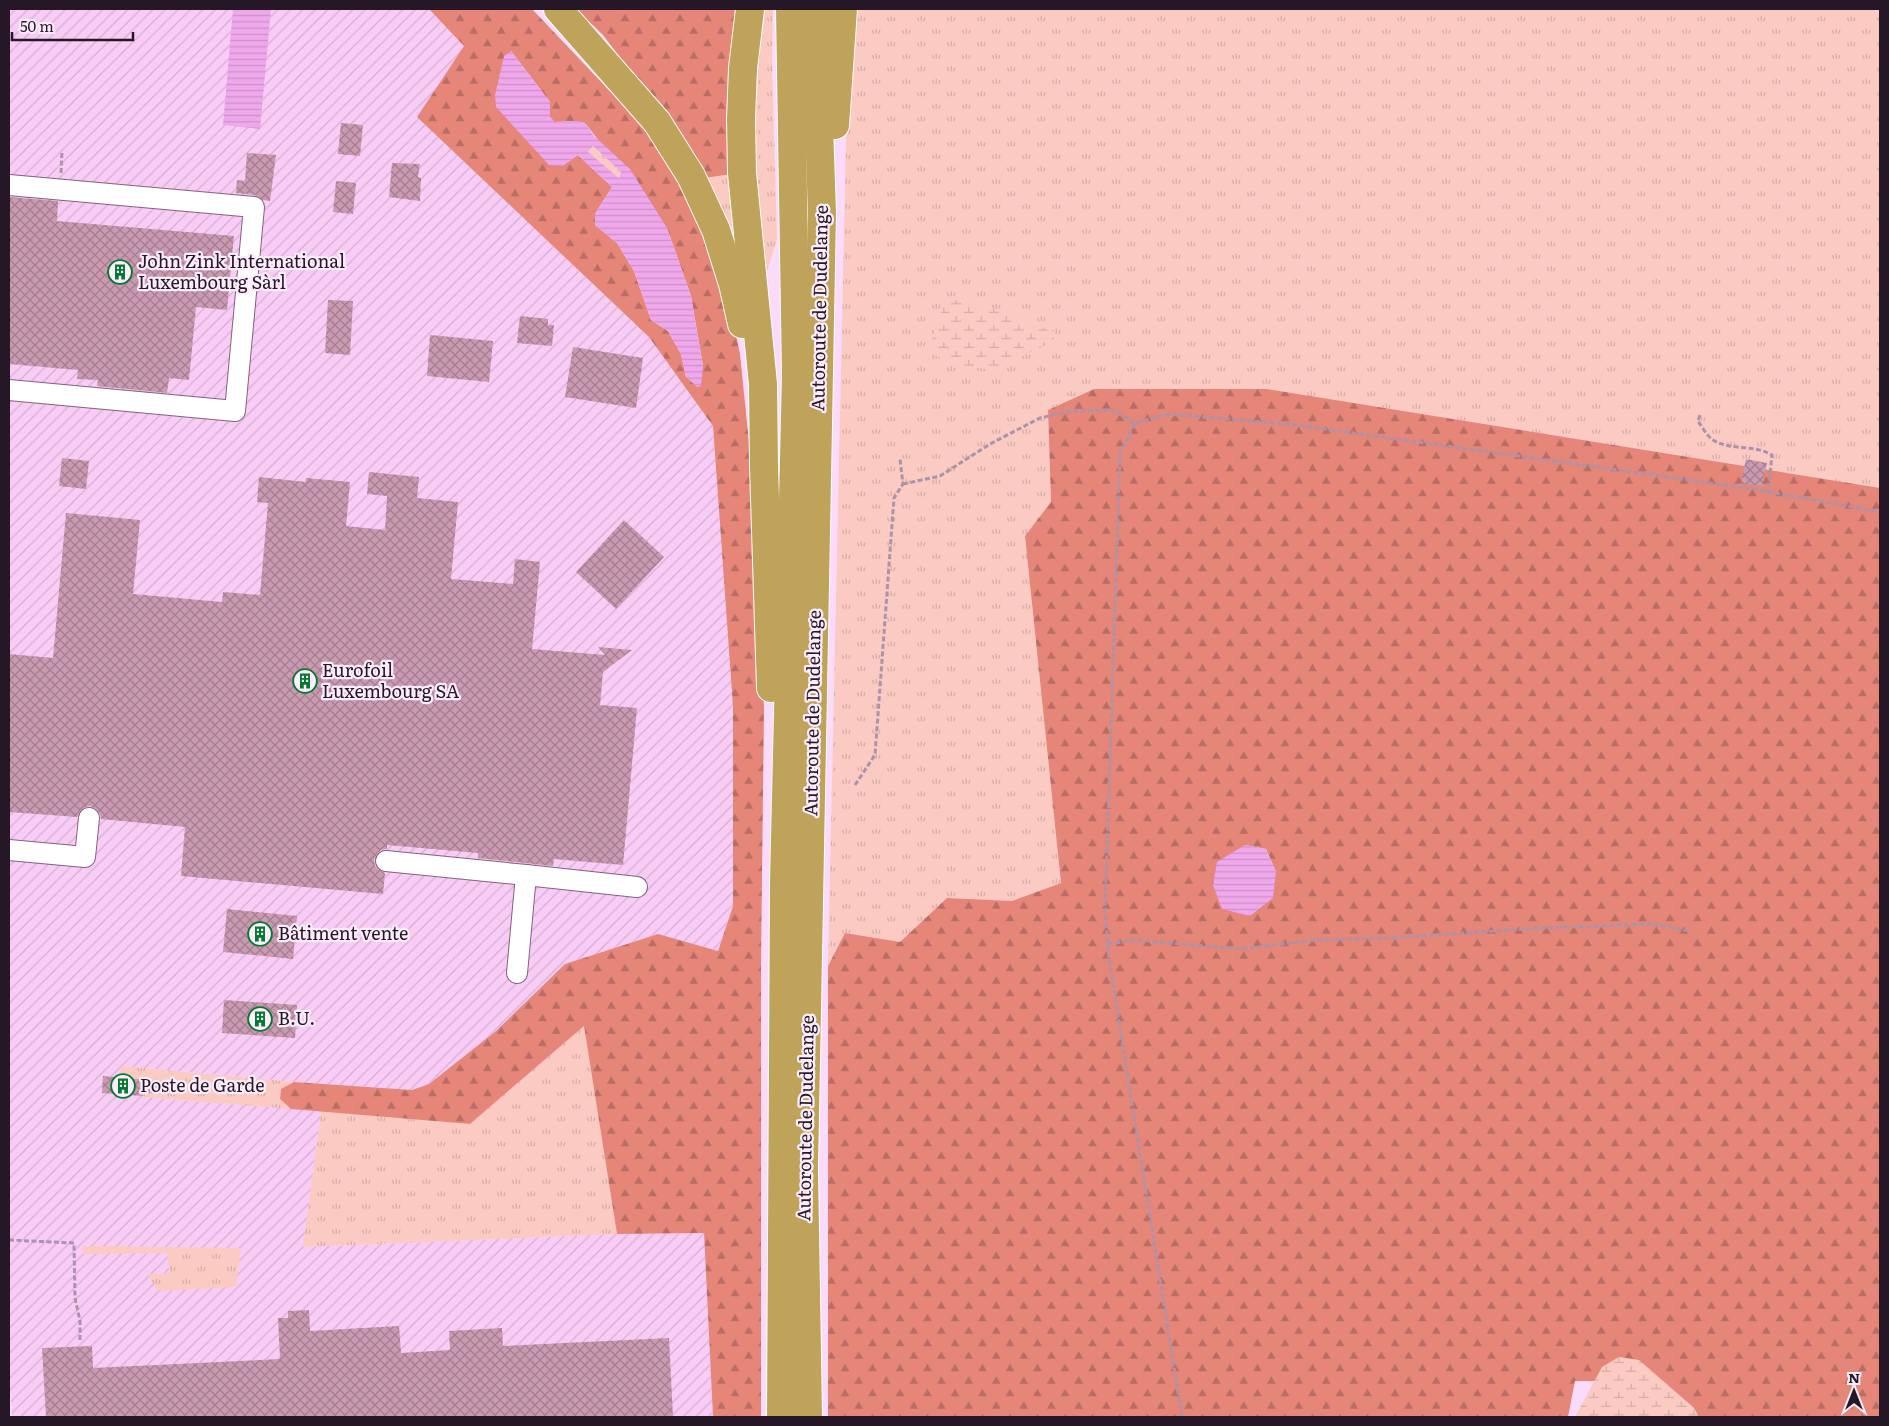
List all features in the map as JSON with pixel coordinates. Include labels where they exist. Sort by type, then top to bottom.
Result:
[{"type":"highway","points":[[558,9],[657,122],[690,176],[716,230],[733,284],[749,354],[764,466]]},
{"type":"highway","points":[[750,9],[743,68],[741,118],[742,173],[763,384],[772,708],[784,882]]},
{"type":"highway","name":"Autoroute de Dudelange","points":[[781,1417],[784,882],[796,374],[790,9]]},
{"type":"highway","name":"Autoroute de Dudelange","points":[[808,1417],[804,1168],[822,213],[815,9]]},
{"type":"highway","points":[[822,213],[834,141],[843,9]]},
{"type":"lane","points":[[9,185],[254,207],[235,411],[9,390]]},
{"type":"lane","points":[[9,850],[85,857],[89,818]]},
{"type":"lane","points":[[386,861],[637,887]]},
{"type":"lane","points":[[517,973],[526,875]]},
{"type":"path","points":[[903,484],[940,476],[990,444],[1040,418],[1070,411],[1112,410],[1135,423],[1168,414],[1297,425],[1768,492],[1880,512]]},
{"type":"path","points":[[1700,415],[1698,420],[1712,440],[1765,451],[1772,455],[1768,492]]},
{"type":"path","points":[[1135,423],[1120,453],[1105,910],[1109,959],[1182,1417]]},
{"type":"path","points":[[855,784],[875,755],[894,498],[903,484],[900,459]]},
{"type":"path","points":[[1108,944],[1135,940],[1240,949],[1315,940],[1389,938],[1550,928],[1654,924],[1689,931]]},
{"type":"path","points":[[9,1240],[74,1244],[75,1298],[80,1321],[80,1340]]},
{"type":"shaded area","points":[[9,9],[429,9],[464,46],[417,117],[649,337],[713,426],[733,707],[733,906],[718,951],[658,934],[565,964],[496,1031],[429,1084],[412,1090],[294,1082],[122,1066],[121,1078],[144,1080],[143,1097],[321,1111],[304,1247],[617,1234],[704,1233],[713,1417],[12,1417],[9,1372]]},
{"type":"shaded area","points":[[233,9],[271,9],[260,129],[223,125]]},
{"type":"shaded area","points":[[511,51],[550,102],[550,117],[555,122],[577,121],[585,123],[594,136],[630,169],[667,228],[691,296],[703,366],[701,386],[697,387],[686,377],[681,354],[668,331],[651,320],[634,271],[617,243],[595,225],[595,214],[612,187],[578,155],[562,166],[549,165],[496,107],[495,95],[504,56]],"holes":[[[593,146],[621,172],[619,178],[588,152]]]},
{"type":"shaded area","points":[[1245,845],[1266,849],[1276,872],[1273,898],[1250,916],[1222,909],[1213,885],[1217,862]]},
{"type":"green space","points":[[429,9],[532,9],[642,125],[700,217],[726,286],[740,354],[752,472],[764,708],[761,960],[761,1417],[713,1417],[704,1233],[617,1234],[584,1026],[470,1124],[291,1109],[280,1099],[281,1089],[294,1082],[412,1090],[429,1084],[496,1031],[565,964],[658,934],[718,951],[733,906],[733,707],[713,426],[649,337],[417,117],[464,46]],"holes":[[[511,51],[550,102],[550,117],[554,122],[577,121],[585,123],[667,228],[691,296],[703,366],[686,377],[681,354],[668,331],[651,320],[634,271],[617,243],[595,225],[595,214],[612,187],[578,155],[562,166]]]},
{"type":"green space","points":[[576,9],[742,9],[732,174],[704,178],[697,160],[603,35]]},
{"type":"green space","points":[[761,9],[773,9],[772,64],[777,239],[764,281],[753,173],[753,79]]},
{"type":"green space","points":[[853,9],[1880,9],[1880,488],[1267,389],[1094,389],[1048,410],[1051,502],[1025,536],[1061,883],[1012,901],[947,898],[900,942],[845,933],[828,966],[846,143]]},
{"type":"green space","points":[[593,146],[621,172],[619,178],[588,152]]},
{"type":"green space","points":[[732,174],[740,252],[734,255],[704,178]]},
{"type":"green space","points":[[953,300],[990,307],[1054,332],[1054,341],[994,370],[959,366],[936,356],[930,346],[943,306]]},
{"type":"green space","points":[[1094,389],[1267,389],[1880,488],[1880,1417],[1699,1417],[1693,1407],[1595,1381],[1575,1381],[1568,1417],[828,1417],[828,966],[845,933],[900,942],[947,898],[1012,901],[1061,883],[1025,536],[1051,502],[1048,410]],"holes":[[[1245,845],[1266,849],[1276,872]]]},
{"type":"green space","points":[[584,1026],[617,1234],[303,1247],[321,1111],[470,1124]]},
{"type":"green space","points":[[121,1066],[294,1082],[281,1089],[280,1099],[291,1109],[143,1097],[144,1080],[120,1078]]},
{"type":"green space","points":[[83,1246],[241,1248],[236,1287],[157,1291],[148,1274],[170,1273],[167,1253],[83,1254]]},
{"type":"green space","points":[[1619,1357],[1639,1360],[1693,1407],[1699,1417],[1575,1417],[1602,1367]]},
{"type":"building","points":[[341,123],[363,125],[360,156],[338,154]]},
{"type":"building","points":[[247,153],[276,155],[270,201],[263,200],[255,195],[236,193],[237,180],[245,181]]},
{"type":"building","points":[[392,163],[420,164],[418,177],[421,178],[420,201],[389,197]]},
{"type":"building","points":[[336,181],[356,183],[353,214],[333,212]]},
{"type":"building","name":"John Zink International Luxembourg Sàrl","points":[[9,197],[58,201],[57,221],[234,236],[227,310],[196,307],[189,380],[169,378],[167,393],[97,386],[98,380],[77,379],[78,370],[9,364]]},
{"type":"building","points":[[328,300],[353,301],[350,355],[325,353]]},
{"type":"building","points":[[520,316],[548,319],[548,325],[554,325],[552,346],[517,343]]},
{"type":"building","points":[[430,335],[493,341],[489,382],[427,376]]},
{"type":"building","points":[[573,347],[643,358],[636,408],[565,397]]},
{"type":"building","points":[[62,458],[89,461],[86,489],[59,486]]},
{"type":"building","points":[[1746,459],[1767,463],[1762,486],[1741,483]]},
{"type":"building","name":"Eurofoil Luxembourg SA","points":[[369,472],[419,477],[417,498],[458,502],[451,579],[513,584],[515,559],[540,562],[532,649],[605,655],[598,647],[632,650],[603,672],[600,705],[637,708],[623,865],[554,859],[553,866],[478,858],[478,853],[387,845],[387,849],[381,850],[374,860],[375,866],[385,873],[383,894],[181,876],[185,827],[101,819],[96,809],[90,806],[80,811],[77,817],[9,812],[9,654],[53,658],[66,513],[140,520],[133,594],[222,602],[223,592],[260,595],[268,503],[257,502],[259,477],[306,482],[306,478],[350,482],[346,526],[385,530],[387,496],[367,494]]},
{"type":"building","points":[[624,520],[664,557],[616,609],[576,572]]},
{"type":"building","name":"Bâtiment vente","points":[[227,909],[297,916],[293,959],[223,952]]},
{"type":"building","name":"B.U.","points":[[224,1000],[297,1005],[295,1038],[222,1033]]},
{"type":"building","name":"Poste de Garde","points":[[103,1076],[170,1082],[169,1094],[143,1093],[143,1096],[102,1093]]},
{"type":"building","points":[[309,1310],[310,1331],[399,1326],[401,1353],[450,1350],[449,1331],[502,1328],[503,1346],[669,1338],[673,1417],[46,1417],[42,1348],[92,1346],[93,1368],[280,1359],[278,1318],[288,1318],[288,1311]]},
{"type":"place","name":"John Zink International Luxembourg Sàrl","points":[[120,272]]},
{"type":"place","name":"Eurofoil Luxembourg SA","points":[[305,681]]},
{"type":"place","name":"Bâtiment vente","points":[[260,934]]},
{"type":"place","name":"B.U.","points":[[260,1019]]},
{"type":"place","name":"Poste de Garde","points":[[123,1086]]}]
